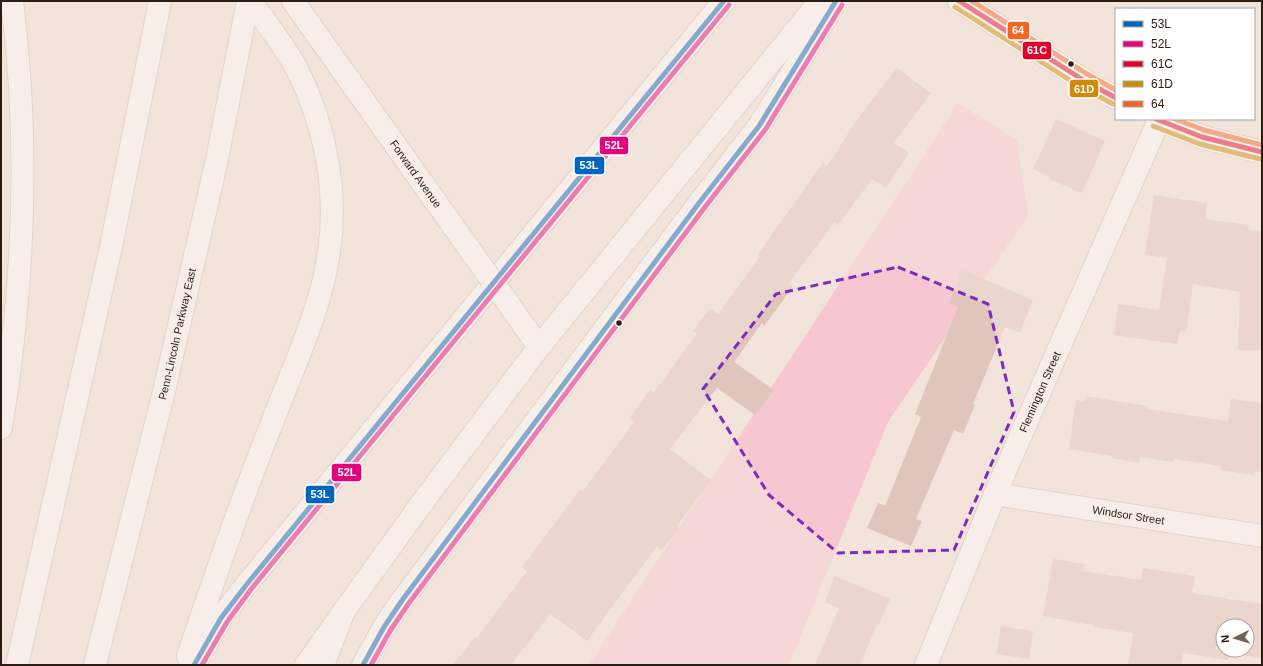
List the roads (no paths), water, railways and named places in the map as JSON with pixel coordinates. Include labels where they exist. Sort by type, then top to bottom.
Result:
[{"type":"main road","points":[[1,428],[19,277],[22,211],[19,83],[12,1]]},
{"type":"main road","points":[[17,665],[113,239],[160,1]]},
{"type":"main road","points":[[185,665],[230,532],[305,335],[324,278],[329,252],[332,221],[330,175],[318,122],[297,70],[249,1]]},
{"type":"main road","name":"Penn-Lincoln Parkway East","points":[[95,665],[165,384],[216,164],[249,1]]},
{"type":"main road","name":"Forward Avenue","points":[[292,1],[539,347]]},
{"type":"main road","points":[[194,665],[222,618],[261,566],[724,1]]},
{"type":"main road","points":[[306,665],[344,610],[539,347],[820,1]]},
{"type":"main road","points":[[363,665],[384,627],[404,599],[699,203],[759,126],[836,1]]},
{"type":"main road","points":[[965,5],[1083,80],[1115,97]]},
{"type":"main road","points":[[1158,120],[1202,137],[1262,152]]},
{"type":"main road","name":"Flemington Street","points":[[926,665],[995,494],[1158,120]]},
{"type":"main road","name":"Windsor Street","points":[[995,494],[1262,536]]},
{"type":"main road","points":[[323,665],[344,610]]}]
